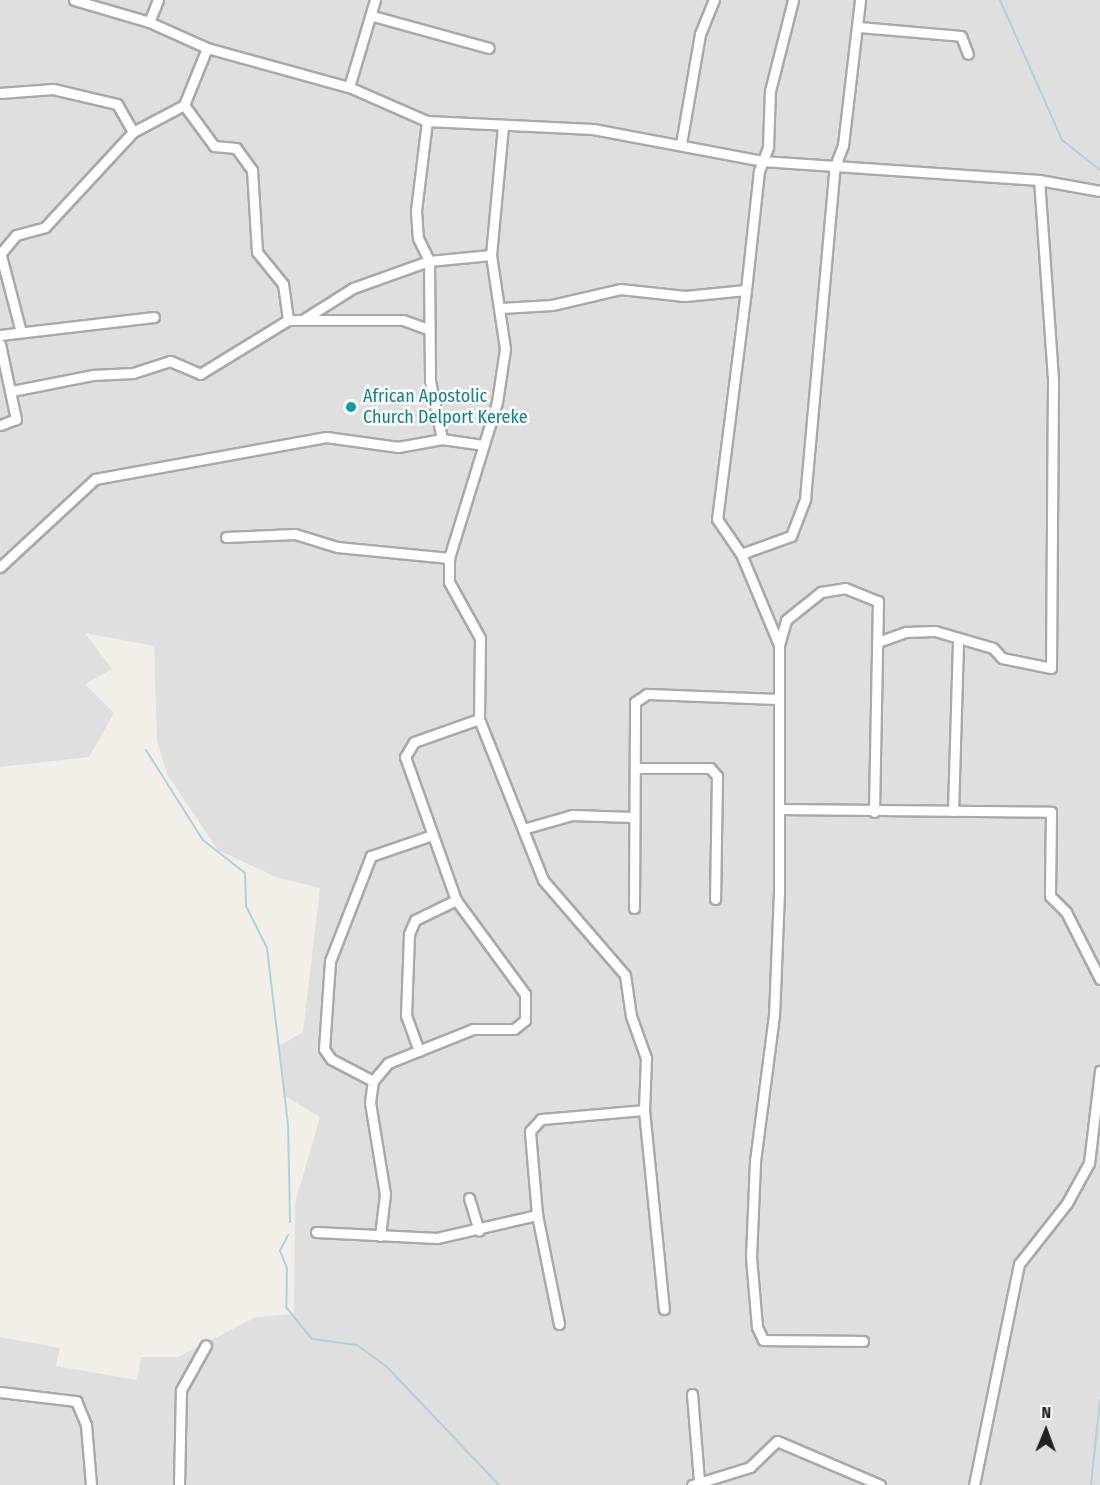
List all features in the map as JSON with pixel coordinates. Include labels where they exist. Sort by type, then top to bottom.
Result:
[{"type":"street","points":[[74,0],[150,22],[207,48],[349,87],[428,121],[593,129],[762,161],[1039,180],[1100,191]]},
{"type":"street","points":[[150,22],[158,0]]},
{"type":"street","points":[[349,87],[373,16],[375,0]]},
{"type":"street","points":[[681,144],[700,34],[714,0]]},
{"type":"street","points":[[779,645],[741,554],[717,519],[770,90],[793,0]]},
{"type":"street","points":[[741,554],[791,536],[805,498],[835,166],[843,145],[859,27],[860,0]]},
{"type":"street","points":[[373,16],[489,48]]},
{"type":"street","points":[[859,27],[961,36],[968,54]]},
{"type":"street","points":[[21,332],[0,253],[16,235],[45,227],[133,132],[184,105],[207,48]]},
{"type":"street","points":[[0,93],[53,89],[117,104],[133,132]]},
{"type":"street","points":[[184,105],[214,146],[236,148],[252,170],[257,252],[283,284],[288,320]]},
{"type":"street","points":[[428,121],[416,211],[418,238],[429,261],[430,381],[442,439]]},
{"type":"street","points":[[503,126],[491,255],[501,308],[505,349],[497,402],[449,558],[449,582],[480,638],[479,718],[543,880],[625,975],[631,1016],[646,1058],[644,1110],[664,1309]]},
{"type":"street","points":[[878,642],[906,632],[935,631],[993,648],[1002,658],[1051,668],[1053,379],[1039,180]]},
{"type":"street","points":[[304,320],[353,288],[429,261],[491,255]]},
{"type":"street","points":[[501,308],[552,305],[620,289],[685,296],[746,290]]},
{"type":"street","points":[[0,335],[154,317]]},
{"type":"street","points":[[12,391],[93,375],[133,373],[170,360],[200,374],[288,320],[403,320],[428,328]]},
{"type":"street","points":[[0,344],[12,391],[16,419],[0,426]]},
{"type":"street","points":[[0,567],[95,479],[326,437],[399,447],[442,439],[483,445]]},
{"type":"street","points":[[226,537],[295,534],[337,547],[449,558]]},
{"type":"street","points":[[863,1341],[763,1340],[757,1327],[751,1257],[754,1162],[774,1015],[780,809],[779,645],[786,620],[802,603],[821,592],[845,588],[878,601],[874,812]]},
{"type":"street","points":[[953,811],[958,639]]},
{"type":"street","points":[[634,908],[632,817],[635,702],[647,694],[778,699]]},
{"type":"street","points":[[380,1236],[385,1194],[370,1102],[373,1081],[388,1062],[473,1029],[514,1029],[525,1020],[525,994],[456,900],[429,836],[405,757],[407,747],[479,718]]},
{"type":"street","points":[[635,768],[710,768],[717,776],[715,899]]},
{"type":"street","points":[[780,809],[874,812],[1051,812],[1050,896],[1066,912],[1100,979]]},
{"type":"street","points":[[523,829],[572,815],[632,817]]},
{"type":"street","points":[[373,1081],[331,1059],[324,1049],[330,961],[371,856],[429,836]]},
{"type":"street","points":[[419,1051],[406,1016],[409,934],[415,920],[456,900]]},
{"type":"street","points":[[974,1485],[1019,1264],[1067,1203],[1089,1163],[1100,1071]]},
{"type":"street","points":[[560,1324],[537,1215],[530,1131],[534,1122],[644,1110]]},
{"type":"street","points":[[469,1198],[479,1230]]},
{"type":"street","points":[[316,1232],[437,1238],[537,1215]]},
{"type":"street","points":[[179,1485],[181,1390],[206,1345]]},
{"type":"street","points":[[0,1392],[76,1401],[86,1425],[91,1485]]},
{"type":"street","points":[[692,1394],[695,1483],[750,1467],[777,1441],[880,1485]]},
{"type":"shaded area","points":[[0,0],[1100,0],[1100,1485],[0,1485],[0,1337],[60,1348],[56,1366],[137,1380],[141,1357],[178,1357],[256,1317],[294,1314],[295,1203],[320,1117],[285,1096],[279,1046],[303,1032],[320,888],[276,877],[218,850],[167,774],[157,741],[154,646],[85,633],[112,669],[85,684],[114,713],[89,757],[0,767]]},
{"type":"waterway","points":[[1000,0],[1062,140],[1100,170]]},
{"type":"waterway","points":[[146,750],[203,840],[245,873],[246,906],[267,948],[288,1124],[290,1222]]},
{"type":"waterway","points":[[288,1235],[280,1251],[287,1268],[286,1307],[312,1339],[357,1345],[387,1367],[499,1485]]},
{"type":"waterway","points":[[1091,1485],[1100,1400]]},
{"type":"place","name":"African Apostolic Church Delport Kereke","points":[[351,407]]}]
